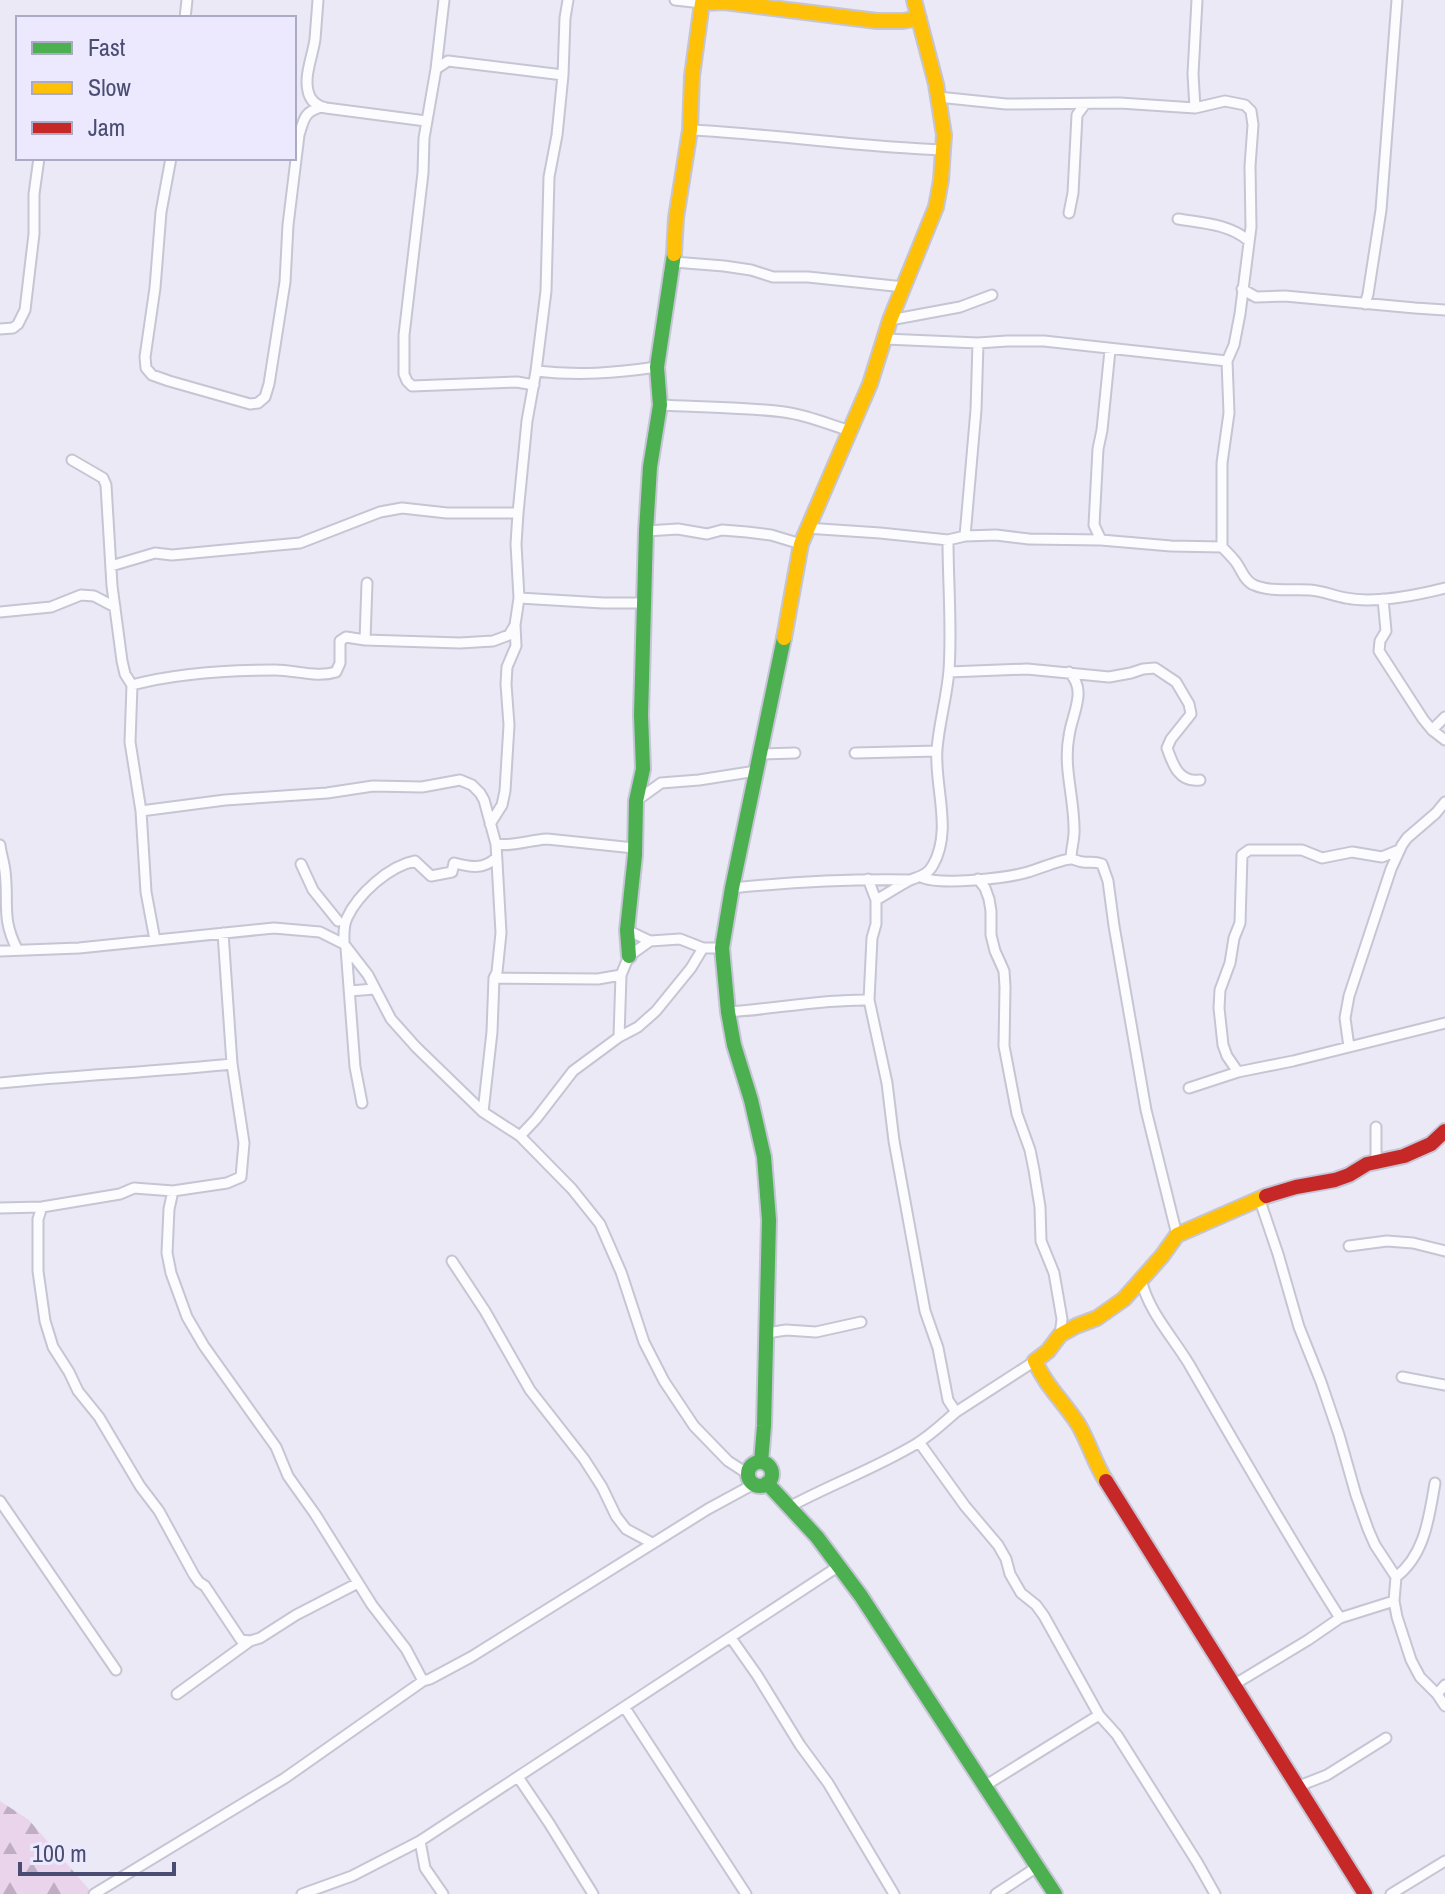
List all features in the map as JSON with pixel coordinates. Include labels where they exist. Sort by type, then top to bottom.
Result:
[{"type":"street","points":[[318,0],[307,81],[312,101],[321,107],[426,121]]},
{"type":"street","points":[[444,0],[426,121],[404,335],[404,374],[412,386],[517,382],[534,385]]},
{"type":"street","points":[[490,824],[502,805],[505,791],[509,725],[507,667],[516,646],[519,598],[518,513],[527,421],[546,291],[549,177],[557,135],[568,0]]},
{"type":"street","points":[[675,0],[724,2],[877,21],[919,18]]},
{"type":"street","points":[[761,1462],[769,1220],[764,1157],[734,1045],[722,948],[801,544],[870,384],[890,320],[936,207],[944,150],[938,97],[914,0]]},
{"type":"street","points":[[1195,108],[1193,74],[1197,0]]},
{"type":"street","points":[[1365,304],[1381,210],[1397,0]]},
{"type":"street","points":[[619,1037],[621,975],[629,956],[627,930],[636,801],[643,769],[641,715],[646,531],[650,467],[660,405],[657,367],[674,262],[676,218],[690,130],[692,76],[702,3]]},
{"type":"street","points":[[438,53],[448,61],[563,75]]},
{"type":"street","points":[[436,69],[448,61]]},
{"type":"street","points":[[938,97],[1006,104],[1120,103],[1195,108],[1225,101],[1245,105],[1251,111],[1251,227],[1240,314],[1234,345],[1227,361],[1229,413],[1222,463],[1222,547]]},
{"type":"street","points":[[1066,103],[1077,115]]},
{"type":"street","points":[[1069,213],[1077,115],[1085,104]]},
{"type":"street","points":[[171,160],[161,212],[146,368],[152,375],[169,381],[227,399],[258,403],[265,397],[269,384],[279,320],[299,135],[304,118],[310,111],[321,107]]},
{"type":"street","points":[[690,130],[900,149],[944,150]]},
{"type":"street","points":[[0,329],[13,328],[25,310],[39,160]]},
{"type":"street","points":[[1178,219],[1213,224],[1239,232],[1249,241]]},
{"type":"street","points":[[1239,232],[1251,227]]},
{"type":"street","points":[[674,262],[751,270],[773,277],[808,277],[904,287]]},
{"type":"street","points":[[1242,289],[1256,297],[1285,296],[1445,310]]},
{"type":"street","points":[[890,320],[960,307],[992,295]]},
{"type":"street","points":[[1240,314],[1256,297]]},
{"type":"street","points":[[885,339],[978,343],[1044,341],[1227,361]]},
{"type":"street","points":[[965,536],[975,426],[978,343]]},
{"type":"street","points":[[1101,540],[1094,525],[1098,449],[1110,350]]},
{"type":"street","points":[[536,371],[570,375],[604,374],[657,367]]},
{"type":"street","points":[[660,405],[785,412],[850,431]]},
{"type":"street","points":[[72,460],[104,481],[122,661],[132,685],[130,742],[141,811],[146,892],[155,940]]},
{"type":"street","points":[[111,566],[155,553],[172,555],[300,543],[380,512],[402,508],[447,513],[518,513]]},
{"type":"street","points":[[1082,540],[1094,525]]},
{"type":"street","points":[[806,528],[948,540],[996,535],[1222,547],[1255,586],[1326,592],[1347,599],[1383,599],[1445,588]]},
{"type":"street","points":[[646,531],[747,532],[801,544]]},
{"type":"street","points":[[876,900],[928,873],[935,862],[942,819],[937,751],[949,672],[951,626],[948,540]]},
{"type":"street","points":[[365,640],[367,583]]},
{"type":"street","points":[[0,612],[51,607],[81,595],[94,596],[115,607]]},
{"type":"street","points":[[519,598],[644,603]]},
{"type":"street","points":[[1383,599],[1386,631],[1378,646],[1379,651],[1423,719],[1445,740]]},
{"type":"street","points":[[132,685],[172,677],[230,672],[278,670],[326,675],[336,672],[340,663],[340,641],[346,637],[460,643],[493,641],[509,635],[515,625]]},
{"type":"street","points":[[949,672],[1027,669],[1109,677],[1155,668],[1176,682],[1189,704],[1191,714],[1171,739],[1167,748],[1171,759],[1182,778],[1200,780]]},
{"type":"street","points":[[1069,672],[1076,679],[1078,689],[1078,702],[1068,736],[1070,797],[1075,828],[1071,859]]},
{"type":"street","points":[[1432,730],[1445,717]]},
{"type":"street","points":[[855,753],[937,751]]},
{"type":"street","points":[[760,754],[795,753]]},
{"type":"street","points":[[643,769],[661,783]]},
{"type":"street","points":[[636,801],[661,783],[756,771]]},
{"type":"street","points":[[141,811],[373,786],[422,787],[460,780],[472,785],[480,793],[498,851],[501,933],[494,978],[492,1032],[483,1112]]},
{"type":"street","points":[[1349,1047],[1345,1018],[1349,996],[1399,850],[1412,833],[1441,814],[1445,802]]},
{"type":"street","points":[[320,932],[343,919],[368,889],[404,863],[415,861],[431,876],[452,872],[454,863],[481,868],[488,865],[498,851],[523,841],[547,839],[634,848]]},
{"type":"street","points":[[0,845],[5,873],[6,919],[17,949]]},
{"type":"street","points":[[1238,1072],[1223,1045],[1219,1008],[1220,990],[1240,923],[1241,859],[1244,852],[1302,850],[1322,858],[1352,852],[1382,857],[1399,850]]},
{"type":"street","points":[[921,877],[928,881],[978,879],[1025,873],[1071,859],[1102,864],[1108,881],[1146,1110],[1177,1235]]},
{"type":"street","points":[[935,862],[942,881]]},
{"type":"street","points":[[301,864],[313,890],[343,919],[355,1067],[362,1103]]},
{"type":"street","points":[[868,879],[876,900],[869,1000],[887,1083],[894,1141],[925,1311],[938,1348],[948,1400],[956,1412]]},
{"type":"street","points":[[978,879],[989,899],[991,935],[1004,971],[1004,1046],[1017,1114],[1034,1170],[1041,1241],[1054,1273],[1062,1319],[1060,1335]]},
{"type":"street","points":[[732,888],[797,882],[910,880]]},
{"type":"street","points":[[0,951],[79,948],[274,928],[320,932],[345,946],[368,975],[399,1029],[483,1112],[520,1136],[572,1189],[600,1224],[621,1272],[644,1342],[694,1426],[728,1461],[791,1506],[839,1566],[886,1631],[983,1787],[1055,1894]]},
{"type":"street","points":[[627,930],[650,941],[680,939],[703,948],[722,948]]},
{"type":"street","points":[[0,1208],[42,1207],[120,1194],[134,1188],[173,1191],[227,1183],[241,1177],[244,1143],[232,1064],[223,933]]},
{"type":"street","points":[[629,956],[650,941]]},
{"type":"street","points":[[520,1136],[573,1071],[638,1027],[656,1011],[703,948]]},
{"type":"street","points":[[494,978],[598,979],[621,975]]},
{"type":"street","points":[[350,991],[374,989]]},
{"type":"street","points":[[728,1012],[869,1000]]},
{"type":"street","points":[[1189,1088],[1238,1072],[1445,1023]]},
{"type":"street","points":[[0,1083],[232,1064]]},
{"type":"street","points":[[1376,1127],[1376,1162]]},
{"type":"street","points":[[791,1506],[919,1442],[956,1412],[1035,1361],[1048,1351],[1060,1335],[1110,1310],[1124,1299],[1177,1235],[1259,1198],[1335,1180],[1367,1164],[1417,1151],[1431,1144],[1445,1131]]},
{"type":"street","points":[[173,1191],[167,1253],[187,1317],[276,1447],[288,1476],[388,1627],[406,1649],[423,1681]]},
{"type":"street","points":[[1259,1198],[1368,1529],[1396,1577],[1394,1601],[1411,1660],[1420,1677],[1445,1706]]},
{"type":"street","points":[[42,1207],[38,1219],[41,1294],[45,1321],[58,1356],[159,1511],[199,1582],[205,1586],[241,1640],[250,1641]]},
{"type":"street","points":[[1349,1246],[1387,1241],[1413,1243],[1445,1251]]},
{"type":"street","points":[[452,1261],[530,1390],[584,1459],[616,1516],[626,1529],[652,1543]]},
{"type":"street","points":[[1141,1279],[1147,1300],[1340,1618]]},
{"type":"street","points":[[767,1333],[786,1330],[816,1332],[861,1322]]},
{"type":"street","points":[[1035,1361],[1041,1377],[1065,1404],[1082,1430],[1096,1465],[1365,1894]]},
{"type":"street","points":[[1402,1377],[1445,1385]]},
{"type":"street","points":[[919,1442],[965,1506],[998,1545],[1021,1593],[1044,1616],[1099,1715],[1117,1735],[1215,1894]]},
{"type":"street","points":[[94,1894],[285,1778],[423,1681],[471,1657],[708,1509],[756,1480],[771,1475],[761,1462]]},
{"type":"street","points":[[756,1480],[751,1466],[761,1462]]},
{"type":"street","points":[[1396,1577],[1406,1569],[1426,1530],[1435,1483]]},
{"type":"street","points":[[0,1501],[116,1670]]},
{"type":"street","points":[[302,1894],[352,1876],[420,1841],[839,1566]]},
{"type":"street","points":[[177,1694],[250,1641],[358,1583]]},
{"type":"street","points":[[1235,1684],[1340,1618],[1394,1601]]},
{"type":"street","points":[[731,1638],[828,1783],[894,1894]]},
{"type":"street","points":[[1437,1694],[1445,1685]]},
{"type":"street","points":[[625,1708],[746,1894]]},
{"type":"street","points":[[983,1787],[1099,1715]]},
{"type":"street","points":[[1299,1786],[1327,1775],[1386,1738]]},
{"type":"street","points":[[518,1777],[593,1894]]},
{"type":"street","points":[[420,1841],[425,1868],[443,1894]]},
{"type":"street","points":[[1391,1894],[1445,1861]]},
{"type":"street","points":[[996,1894],[1037,1867]]},
{"type":"green space","points":[[0,1801],[29,1820],[93,1894],[0,1894]]},
{"type":"traffic: fast","points":[[629,956],[627,930],[635,855],[636,801],[643,769],[641,715],[650,467],[660,405],[657,367],[674,254]]},
{"type":"traffic: fast","points":[[761,1462],[769,1220],[764,1157],[734,1045],[722,948],[784,638]]},
{"type":"traffic: fast","points":[[760,1462],[768,1466],[772,1474],[768,1482],[760,1486],[752,1482],[748,1474],[752,1466],[760,1462]]},
{"type":"traffic: fast","points":[[767,1483],[817,1537],[861,1596],[1055,1894]]},
{"type":"traffic: slow","points":[[784,638],[801,544],[870,384],[890,320],[936,207],[944,135],[936,84],[914,0]]},
{"type":"traffic: slow","points":[[674,254],[702,3],[724,2],[877,21],[919,18]]},
{"type":"traffic: slow","points":[[1106,1481],[1078,1424],[1035,1361],[1048,1351],[1060,1335],[1097,1318],[1124,1299],[1177,1235],[1266,1196]]},
{"type":"traffic: jam","points":[[1266,1196],[1335,1180],[1367,1164],[1404,1156],[1431,1144],[1445,1131]]},
{"type":"traffic: jam","points":[[1106,1481],[1365,1894]]}]
